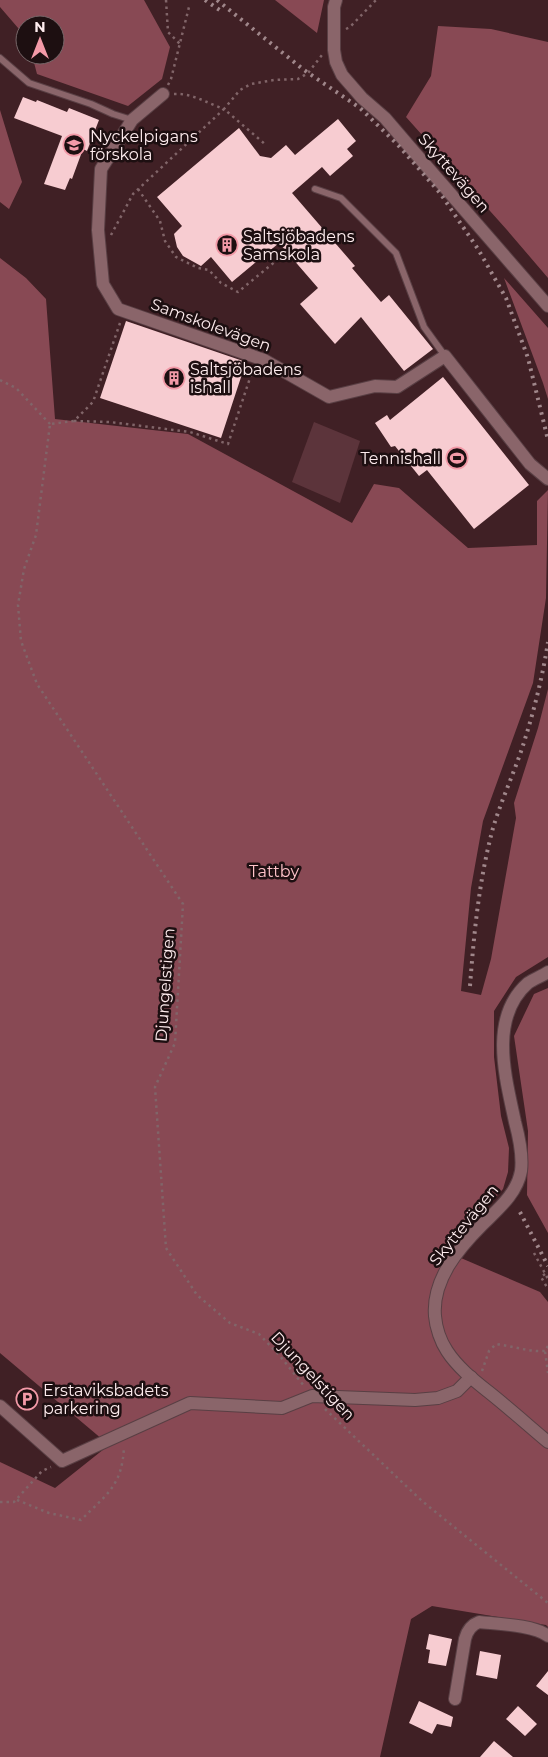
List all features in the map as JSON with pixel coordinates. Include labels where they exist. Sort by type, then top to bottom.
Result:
[{"type":"street","points":[[335,33],[334,6],[336,0]]},
{"type":"street","name":"Skyttevägen","points":[[335,33],[334,50],[336,62],[342,75],[385,118],[548,306]]},
{"type":"street","points":[[118,309],[103,284],[98,230],[101,169],[132,120],[164,94]]},
{"type":"street","name":"Samskolevägen","points":[[118,309],[257,357],[329,397],[375,386],[397,387],[445,356]]},
{"type":"street","points":[[445,356],[543,476]]},
{"type":"street","name":"Skyttevägen","points":[[548,972],[529,983],[519,993],[506,1018],[504,1061],[518,1132],[521,1172],[510,1196],[459,1252],[443,1275],[438,1287],[435,1316],[439,1335],[447,1352],[548,1442]]},
{"type":"street","points":[[0,1406],[62,1461],[190,1403],[282,1408],[312,1396],[415,1400],[438,1398],[457,1391],[476,1376]]},
{"type":"street","points":[[455,1698],[465,1639],[467,1632],[475,1624],[479,1622],[524,1628],[543,1632],[548,1636]]},
{"type":"lane","points":[[0,58],[29,83],[132,120]]},
{"type":"lane","points":[[315,189],[341,198],[396,253],[424,327],[445,356]]},
{"type":"path","points":[[166,0],[168,32],[180,44]]},
{"type":"path","points":[[335,33],[350,27],[376,0]]},
{"type":"path","points":[[189,7],[172,79],[164,94],[182,94],[224,109],[266,145]]},
{"type":"path","points":[[100,256],[133,194],[224,109],[240,90],[252,84],[274,80],[298,80],[308,73],[325,50]]},
{"type":"path","points":[[138,189],[160,221],[165,241],[176,256],[198,268],[209,270],[220,283],[238,292],[277,260]]},
{"type":"path","points":[[74,421],[93,402],[122,316],[118,309]]},
{"type":"path","points":[[0,380],[16,388],[50,424],[74,421],[110,422],[190,432],[228,444],[257,357]]},
{"type":"path","name":"Djungelstigen","points":[[50,424],[36,535],[24,569],[18,605],[20,641],[37,684],[182,904],[174,1044],[155,1086],[166,1248],[196,1295],[230,1322],[259,1334],[280,1356],[312,1396],[422,1501],[548,1603]]},
{"type":"path","points":[[534,1253],[548,1279]]},
{"type":"path","points":[[545,1274],[541,1277],[548,1289]]},
{"type":"path","points":[[476,1376],[489,1351],[496,1344],[531,1352],[545,1351]]},
{"type":"path","points":[[548,1346],[545,1351],[548,1373]]},
{"type":"path","points":[[17,1500],[48,1513],[81,1520],[112,1489],[123,1465],[124,1433]]},
{"type":"path","points":[[0,1502],[14,1502],[42,1471],[62,1461]]},
{"type":"shaded area","points":[[314,422],[360,441],[340,503],[292,482]]},
{"type":"green space","points":[[0,0],[144,0],[170,47],[162,79],[128,106],[37,74],[35,65],[65,65],[65,15],[15,15],[15,24],[0,7]]},
{"type":"green space","points":[[275,0],[324,0],[317,33]]},
{"type":"green space","points":[[438,26],[491,29],[548,42],[548,278],[406,117],[431,76]]},
{"type":"green space","points":[[0,110],[22,182],[9,209],[0,202]]},
{"type":"green space","name":"Tattby","points":[[0,258],[26,278],[46,299],[55,419],[188,434],[352,523],[374,484],[399,488],[468,548],[537,545],[537,501],[548,490],[546,598],[533,683],[483,821],[471,888],[461,991],[481,995],[491,959],[516,818],[514,803],[538,728],[548,689],[548,957],[516,977],[494,1011],[494,1057],[501,1116],[509,1148],[508,1172],[503,1189],[447,1252],[540,1292],[548,1302],[548,1627],[546,1625],[432,1606],[411,1619],[380,1757],[0,1757],[0,1462],[55,1488],[109,1445],[0,1353]]},
{"type":"green space","points":[[504,278],[548,328],[548,399],[543,383]]},
{"type":"green space","points":[[548,988],[548,1233],[527,1195],[528,1131],[514,1036],[534,994]]},
{"type":"building","name":"Nyckelpigans förskola","points":[[23,97],[36,102],[37,100],[67,112],[69,108],[99,120],[87,151],[83,149],[72,179],[70,178],[65,190],[44,184],[62,136],[14,118]]},
{"type":"building","name":"Saltsjöbadens Samskola","points":[[338,119],[356,141],[347,149],[353,156],[330,176],[322,167],[292,193],[355,266],[352,268],[381,302],[389,295],[433,349],[404,371],[361,317],[335,344],[300,304],[318,288],[279,243],[232,282],[211,257],[201,266],[183,256],[177,247],[174,234],[182,226],[157,197],[239,128],[260,156],[271,158],[286,145],[295,155]]},
{"type":"building","name":"Saltsjöbadens ishall","points":[[126,321],[246,362],[221,438],[100,398]]},
{"type":"building","name":"Tennishall","points":[[443,377],[529,485],[474,529],[427,470],[419,476],[395,446],[391,447],[375,423],[387,415],[390,420]]},
{"type":"building","points":[[429,1634],[452,1639],[446,1666],[428,1663],[430,1650],[426,1649]]},
{"type":"building","points":[[480,1651],[501,1655],[497,1679],[476,1675]]},
{"type":"building","points":[[548,1671],[548,1695],[536,1686]]},
{"type":"building","points":[[419,1701],[453,1717],[451,1727],[437,1724],[432,1734],[409,1723]]},
{"type":"building","points":[[518,1706],[537,1724],[525,1736],[506,1719]]},
{"type":"building","points":[[494,1741],[513,1757],[480,1757]]},
{"type":"railway","points":[[205,0],[221,11]]},
{"type":"railway","points":[[217,0],[304,70],[360,108],[398,145],[440,193],[478,249],[506,298],[528,358],[548,440]]},
{"type":"railway","points":[[470,986],[478,907],[488,848],[493,828],[529,727],[548,642]]},
{"type":"railway","points":[[520,1212],[548,1266]]},
{"type":"place","name":"Nyckelpigans förskola","points":[[74,145]]},
{"type":"place","name":"Saltsjöbadens Samskola","points":[[227,245]]},
{"type":"place","name":"Saltsjöbadens ishall","points":[[174,378]]},
{"type":"place","name":"Tennishall","points":[[457,458]]},
{"type":"place","name":"Erstaviksbadets parkering","points":[[27,1399]]}]
